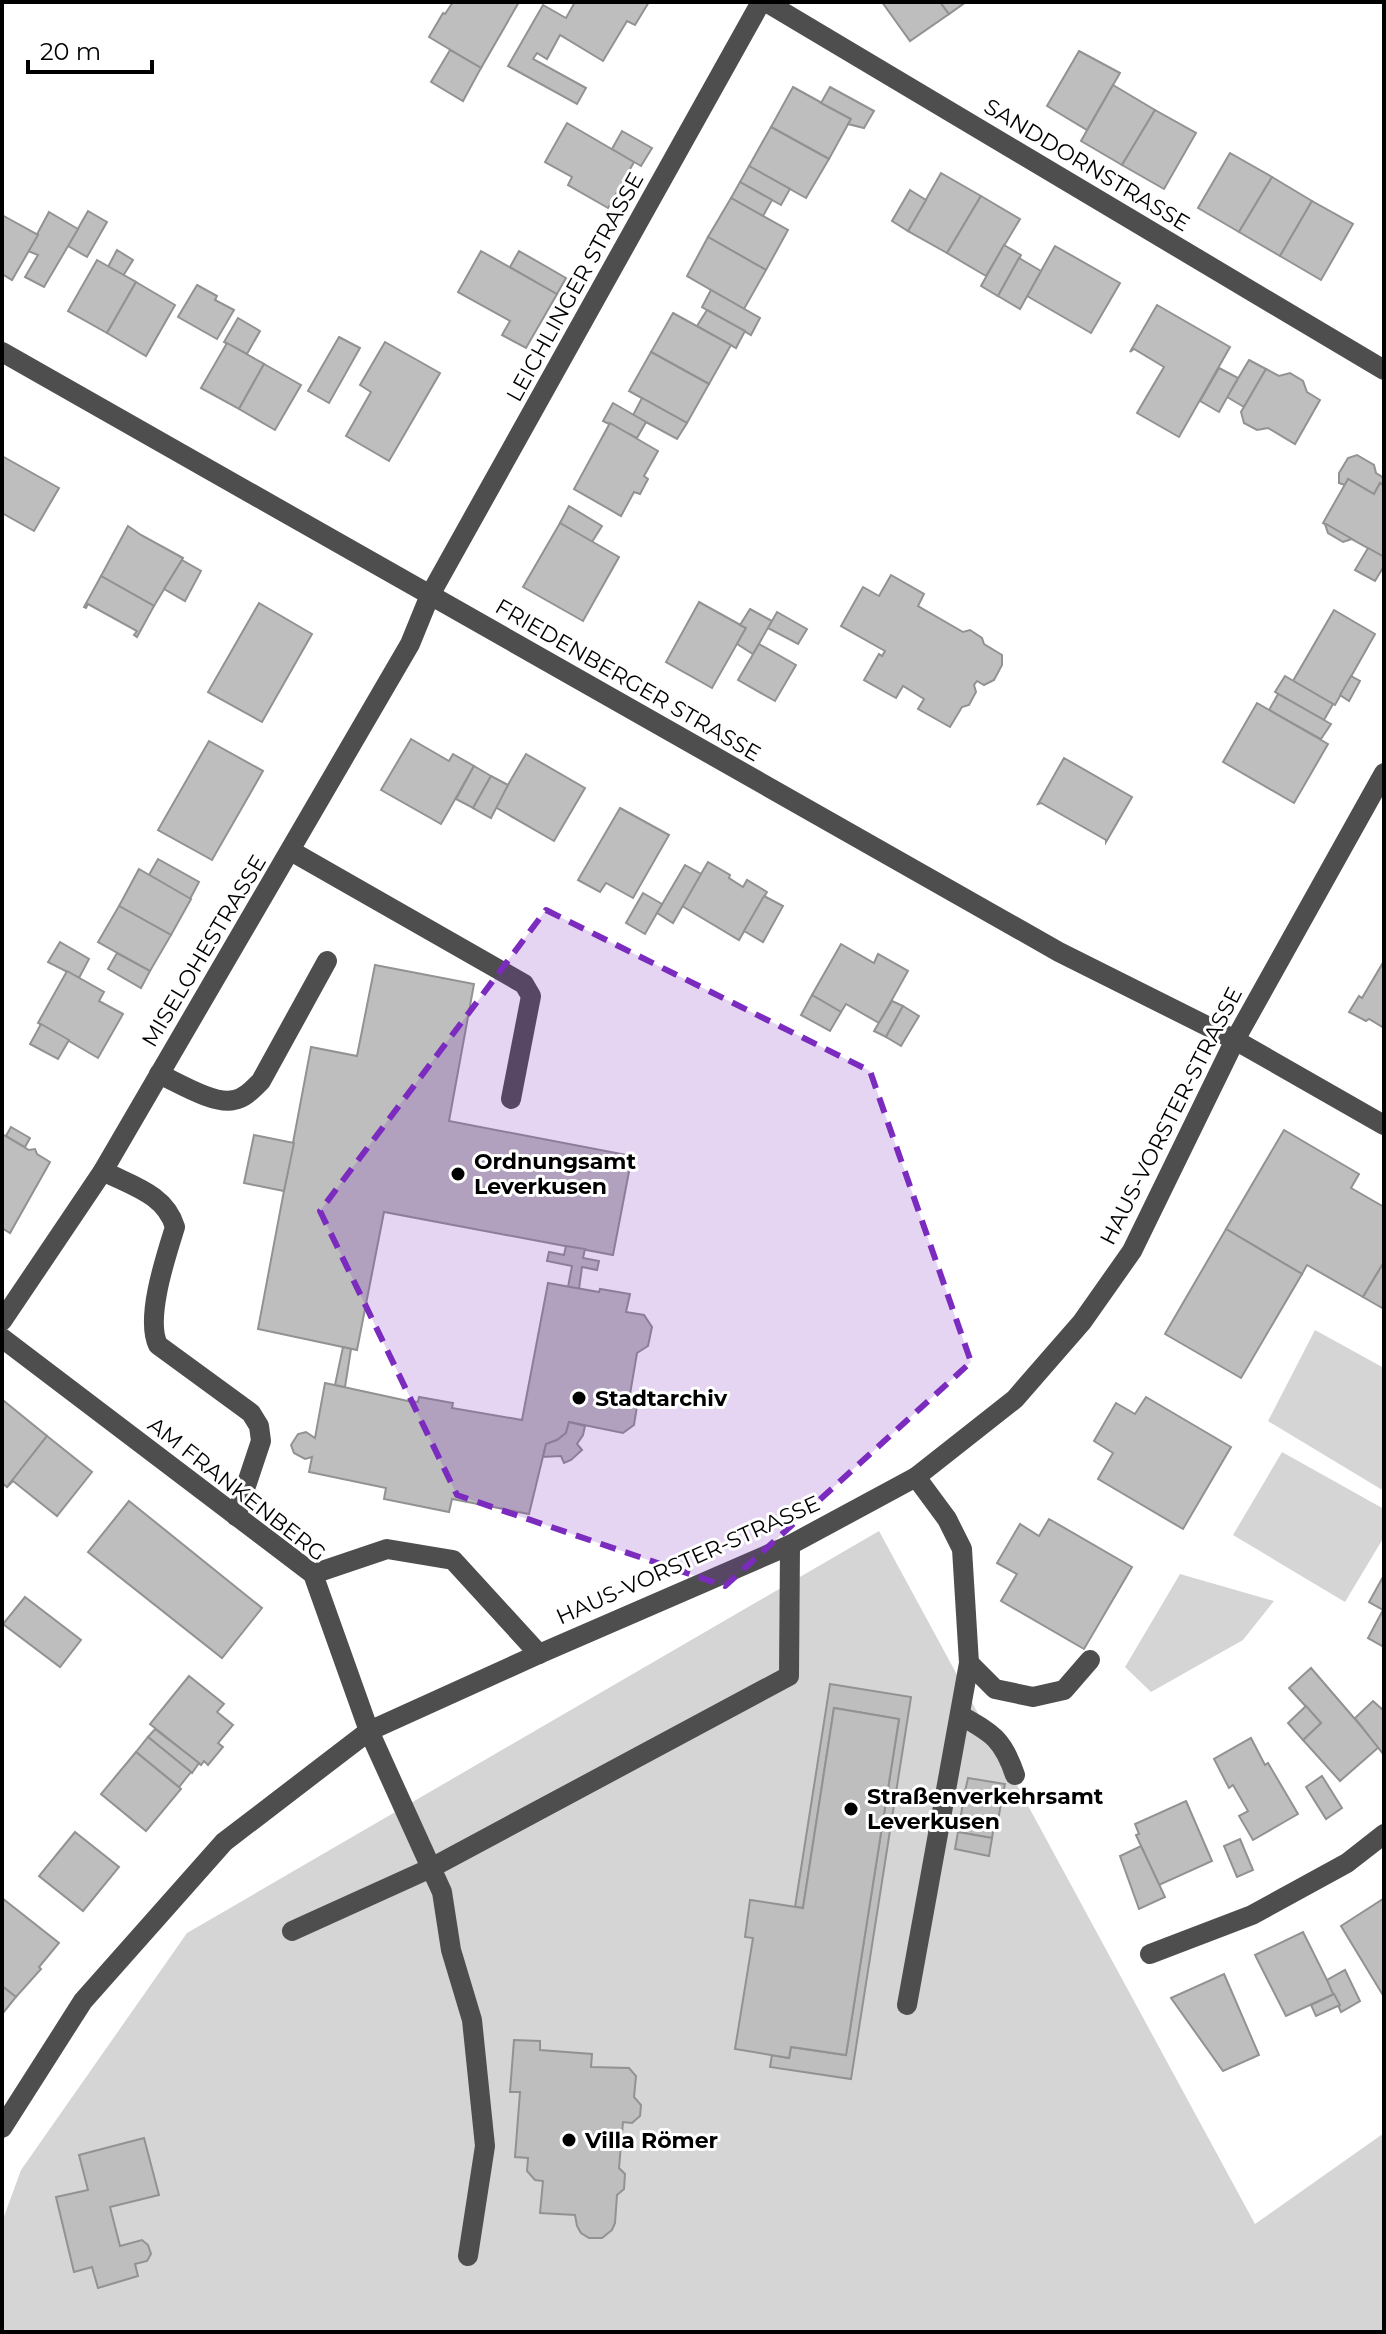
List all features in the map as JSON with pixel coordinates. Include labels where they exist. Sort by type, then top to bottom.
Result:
[{"type":"street","name":"SANDDORNSTRASSE","points":[[763,2],[1384,370]]},
{"type":"street","name":"LEICHLINGER STRASSE","points":[[430,595],[763,2]]},
{"type":"street","name":"FRIEDENBERGER STRASSE","points":[[2,352],[1059,952],[1235,1040],[1384,1125]]},
{"type":"street","name":"MISELOHESTRASSE","points":[[2,1321],[103,1171],[410,644],[430,595]]},
{"type":"street","name":"HAUS-VORSTER-STRASSE","points":[[2,2128],[83,2001],[224,1842],[369,1731],[790,1545],[916,1477],[1015,1399],[1082,1322],[1132,1251],[1235,1040],[1384,773]]},
{"type":"street","points":[[291,851],[524,984],[531,996],[511,1099]]},
{"type":"street","points":[[159,1074],[215,1099],[233,1101],[249,1092],[261,1081],[327,961]]},
{"type":"street","points":[[103,1171],[151,1195],[164,1204],[172,1217],[175,1227],[153,1317],[158,1345],[251,1413],[259,1426],[261,1441],[236,1516]]},
{"type":"street","name":"AM FRANKENBERG","points":[[2,1338],[313,1574],[369,1731],[442,1892],[451,1950],[472,2020],[485,2146],[468,2256]]},
{"type":"street","points":[[907,2005],[969,1663],[962,1549],[947,1519],[916,1477]]},
{"type":"street","points":[[292,1931],[431,1868],[789,1676],[790,1545]]},
{"type":"street","points":[[313,1574],[387,1549],[453,1560],[539,1654]]},
{"type":"street","points":[[969,1663],[995,1689],[1033,1697],[1064,1690],[1090,1660]]},
{"type":"street","points":[[960,1715],[991,1732],[1008,1753],[1015,1775]]},
{"type":"street","points":[[1150,1954],[1252,1915],[1347,1863],[1384,1834]]},
{"type":"highlighted area","points":[[546,910],[870,1071],[971,1362],[725,1586],[457,1495],[320,1211]]},
{"type":"shaded area","points":[[1315,1330],[1384,1368],[1384,1491],[1268,1421]]},
{"type":"shaded area","points":[[1282,1452],[1384,1509],[1384,1537],[1345,1602],[1233,1535]]},
{"type":"shaded area","points":[[879,1531],[1255,2224],[1384,2133],[1384,2332],[2,2332],[2,2222],[21,2170],[187,1933]]},
{"type":"shaded area","points":[[1180,1574],[1274,1601],[1243,1640],[1151,1692],[1125,1667]]},
{"type":"building","points":[[453,2],[519,2],[481,68],[429,37]]},
{"type":"building","points":[[575,2],[649,2],[635,25],[627,21],[603,61],[560,35],[547,59],[537,53],[533,59],[586,88],[577,104],[508,66],[543,5],[566,18]]},
{"type":"building","points":[[882,2],[940,2],[949,14],[910,41]]},
{"type":"building","points":[[940,2],[966,2],[949,14]]},
{"type":"building","points":[[450,50],[481,68],[463,101],[431,82]]},
{"type":"building","points":[[1079,51],[1120,73],[1087,130],[1047,106]]},
{"type":"building","points":[[1113,85],[1155,110],[1122,165],[1081,141]]},
{"type":"building","points":[[793,87],[851,119],[829,159],[771,127]]},
{"type":"building","points":[[830,87],[874,111],[864,128],[848,124],[851,119],[821,103]]},
{"type":"building","points":[[1155,110],[1196,133],[1164,189],[1122,165]]},
{"type":"building","points":[[567,123],[634,162],[608,208],[568,185],[572,177],[545,162]]},
{"type":"building","points":[[771,127],[829,159],[806,198],[749,166]]},
{"type":"building","points":[[622,131],[652,148],[641,166],[612,149]]},
{"type":"building","points":[[1230,153],[1272,177],[1239,232],[1198,208]]},
{"type":"building","points":[[749,166],[790,189],[781,205],[740,182]]},
{"type":"building","points":[[941,173],[981,196],[947,253],[908,231]]},
{"type":"building","points":[[1272,177],[1312,201],[1280,256],[1239,232]]},
{"type":"building","points":[[740,182],[772,200],[763,216],[731,198]]},
{"type":"building","points":[[910,190],[926,200],[908,231],[892,221]]},
{"type":"building","points":[[981,196],[1020,219],[986,276],[947,253]]},
{"type":"building","points":[[731,198],[788,230],[766,270],[708,237]]},
{"type":"building","points":[[1312,201],[1353,224],[1321,280],[1280,256]]},
{"type":"building","points":[[88,211],[107,222],[87,257],[68,246]]},
{"type":"building","points":[[49,212],[78,229],[44,287],[25,277],[38,255],[28,251]]},
{"type":"building","points":[[2,215],[38,235],[12,280],[2,274]]},
{"type":"building","points":[[708,237],[766,270],[744,309],[687,276]]},
{"type":"building","points":[[1004,245],[1021,255],[998,296],[981,286]]},
{"type":"building","points":[[1055,246],[1120,283],[1091,333],[1027,296]]},
{"type":"building","points":[[117,250],[133,260],[123,276],[108,267]]},
{"type":"building","points":[[481,251],[557,294],[526,348],[502,335],[510,321],[458,292]]},
{"type":"building","points":[[519,251],[566,278],[557,294],[510,267]]},
{"type":"building","points":[[1019,258],[1041,271],[1020,309],[998,296]]},
{"type":"building","points":[[97,260],[136,282],[107,333],[68,311]]},
{"type":"building","points":[[136,282],[175,305],[146,356],[107,333]]},
{"type":"building","points":[[197,285],[234,310],[217,339],[178,317]]},
{"type":"building","points":[[711,290],[760,318],[751,335],[702,307]]},
{"type":"building","points":[[1157,305],[1230,347],[1179,437],[1137,413],[1164,367],[1134,349],[1130,352]]},
{"type":"building","points":[[707,310],[745,331],[736,348],[697,326]]},
{"type":"building","points":[[673,313],[731,345],[709,384],[651,352]]},
{"type":"building","points":[[238,318],[260,331],[247,354],[224,342]]},
{"type":"building","points":[[339,337],[360,348],[329,403],[308,391]]},
{"type":"building","points":[[385,342],[440,373],[389,461],[346,436],[371,392],[360,385]]},
{"type":"building","points":[[227,343],[264,364],[239,409],[201,388]]},
{"type":"building","points":[[651,352],[709,384],[687,423],[629,391]]},
{"type":"building","points":[[1249,360],[1266,369],[1244,407],[1227,397]]},
{"type":"building","points":[[264,364],[301,385],[275,430],[239,409]]},
{"type":"building","points":[[1219,368],[1238,378],[1219,412],[1200,401]]},
{"type":"building","points":[[1266,369],[1279,376],[1290,373],[1303,381],[1307,392],[1320,400],[1295,444],[1268,428],[1257,430],[1244,423],[1241,412]]},
{"type":"building","points":[[642,398],[687,423],[677,439],[633,415]]},
{"type":"building","points":[[613,403],[646,422],[637,438],[603,421]]},
{"type":"building","points":[[610,423],[658,451],[644,476],[648,479],[640,494],[634,492],[621,516],[574,489]]},
{"type":"building","points":[[1357,455],[1374,465],[1376,473],[1384,478],[1383,485],[1380,483],[1374,494],[1348,479],[1345,485],[1339,483],[1339,473],[1348,458]]},
{"type":"building","points":[[2,456],[59,488],[34,531],[2,513]]},
{"type":"building","points":[[1348,479],[1374,494],[1380,483],[1384,486],[1384,557],[1323,523]]},
{"type":"building","points":[[569,506],[602,526],[592,542],[560,523]]},
{"type":"building","points":[[560,523],[619,557],[583,621],[523,587]]},
{"type":"building","points":[[1325,524],[1352,539],[1343,542],[1328,533]]},
{"type":"building","points":[[128,526],[183,558],[154,606],[101,576]]},
{"type":"building","points":[[1368,548],[1384,557],[1384,566],[1375,581],[1355,570]]},
{"type":"building","points":[[182,560],[201,571],[185,601],[164,589]]},
{"type":"building","points":[[891,575],[924,594],[918,606],[963,632],[970,630],[982,638],[984,644],[1002,655],[1002,665],[994,680],[984,685],[977,681],[974,685],[976,692],[969,705],[962,707],[950,727],[918,709],[924,699],[903,686],[896,698],[864,680],[879,654],[882,656],[885,651],[841,626],[863,587],[879,596]]},
{"type":"building","points":[[101,576],[154,606],[137,637],[134,635],[137,631],[88,604],[84,607]]},
{"type":"building","points":[[699,602],[746,628],[712,688],[666,662]]},
{"type":"building","points":[[259,603],[312,634],[262,722],[208,692]]},
{"type":"building","points":[[750,609],[772,621],[753,654],[737,644],[746,628],[740,625]]},
{"type":"building","points":[[1334,610],[1375,634],[1335,705],[1293,681]]},
{"type":"building","points":[[777,612],[807,629],[798,644],[768,628]]},
{"type":"building","points":[[759,644],[796,665],[775,701],[738,680]]},
{"type":"building","points":[[1285,676],[1333,704],[1324,720],[1275,692]]},
{"type":"building","points":[[1351,676],[1360,681],[1349,701],[1340,695]]},
{"type":"building","points":[[1278,694],[1331,724],[1321,739],[1269,710]]},
{"type":"building","points":[[1257,703],[1328,744],[1294,803],[1223,762]]},
{"type":"building","points":[[411,739],[449,761],[453,754],[474,766],[441,824],[381,790]]},
{"type":"building","points":[[209,741],[263,771],[212,860],[158,830]]},
{"type":"building","points":[[526,754],[585,788],[554,841],[495,807]]},
{"type":"building","points":[[1064,758],[1132,797],[1106,842],[1038,804]]},
{"type":"building","points":[[474,766],[491,776],[473,808],[456,799]]},
{"type":"building","points":[[491,776],[508,785],[491,818],[473,808]]},
{"type":"building","points":[[620,808],[669,835],[633,898],[606,883],[600,892],[578,880]]},
{"type":"building","points":[[158,859],[199,882],[190,899],[149,875]]},
{"type":"building","points":[[708,862],[743,887],[747,880],[767,892],[739,940],[682,906]]},
{"type":"building","points":[[685,865],[701,874],[673,923],[657,913]]},
{"type":"building","points":[[139,869],[191,899],[171,935],[119,906]]},
{"type":"building","points":[[643,893],[662,904],[645,934],[626,923]]},
{"type":"building","points":[[764,896],[783,906],[763,942],[744,931]]},
{"type":"building","points":[[119,906],[171,935],[150,971],[98,942]]},
{"type":"building","points":[[60,942],[89,959],[79,978],[48,962]]},
{"type":"building","points":[[841,944],[874,963],[878,954],[908,971],[879,1023],[846,1004],[841,1012],[812,995]]},
{"type":"building","points":[[117,953],[150,971],[141,988],[108,969]]},
{"type":"building","points":[[1384,961],[1384,1028],[1349,1012],[1359,996],[1362,998]]},
{"type":"building","name":"Ordnungsamt Leverkusen","points":[[375,965],[474,984],[449,1121],[632,1156],[613,1255],[384,1212],[357,1350],[258,1329],[311,1047],[357,1056]]},
{"type":"building","points":[[67,971],[104,992],[99,1001],[123,1014],[98,1058],[38,1023]]},
{"type":"building","points":[[812,995],[841,1012],[830,1031],[801,1015]]},
{"type":"building","points":[[892,1001],[903,1006],[886,1037],[874,1031]]},
{"type":"building","points":[[903,1006],[919,1016],[901,1046],[886,1037]]},
{"type":"building","points":[[41,1024],[69,1040],[58,1059],[30,1044]]},
{"type":"building","points":[[11,1127],[30,1138],[25,1147],[6,1136]]},
{"type":"building","points":[[1284,1130],[1359,1174],[1351,1188],[1384,1207],[1384,1262],[1363,1297],[1307,1265],[1302,1274],[1226,1229]]},
{"type":"building","points":[[2,1134],[29,1150],[35,1149],[37,1154],[50,1162],[10,1233],[2,1228]]},
{"type":"building","points":[[254,1135],[294,1143],[284,1191],[244,1183]]},
{"type":"building","points":[[1226,1229],[1302,1274],[1241,1378],[1165,1334]]},
{"type":"building","points":[[566,1246],[585,1249],[583,1258],[599,1261],[597,1270],[582,1267],[579,1289],[568,1287],[572,1266],[547,1261],[549,1252],[564,1255]]},
{"type":"building","points":[[1384,1262],[1384,1309],[1363,1297]]},
{"type":"building","name":"Stadtarchiv","points":[[548,1283],[630,1294],[626,1312],[644,1315],[652,1327],[648,1346],[637,1353],[630,1394],[637,1406],[634,1425],[623,1433],[569,1422],[566,1433],[546,1444],[529,1514],[452,1499],[449,1512],[384,1499],[386,1488],[309,1472],[312,1457],[305,1459],[294,1453],[291,1445],[298,1434],[306,1432],[315,1438],[325,1383],[408,1401],[418,1402],[419,1397],[453,1403],[452,1408],[522,1420]]},
{"type":"building","points":[[343,1347],[351,1349],[345,1387],[335,1385]]},
{"type":"building","points":[[1146,1397],[1231,1447],[1183,1529],[1098,1479],[1113,1453],[1094,1441],[1116,1403],[1135,1414]]},
{"type":"building","points":[[4,1401],[47,1436],[7,1487],[2,1483]]},
{"type":"building","points":[[569,1422],[585,1426],[577,1444],[582,1450],[564,1463],[561,1456],[543,1457],[546,1444],[566,1433]]},
{"type":"building","points":[[47,1436],[92,1472],[57,1516],[13,1481],[7,1487]]},
{"type":"building","points":[[129,1501],[262,1608],[222,1658],[88,1552]]},
{"type":"building","points":[[1049,1519],[1132,1567],[1084,1649],[1001,1601],[1017,1574],[997,1563],[1020,1524],[1039,1536]]},
{"type":"building","points":[[1384,1575],[1384,1647],[1368,1638],[1383,1610],[1369,1602]]},
{"type":"building","points":[[25,1597],[81,1640],[60,1667],[3,1624]]},
{"type":"building","points":[[1311,1668],[1379,1747],[1340,1781],[1303,1740],[1321,1723],[1289,1688]]},
{"type":"building","points":[[189,1676],[224,1704],[217,1712],[233,1725],[218,1743],[223,1747],[208,1765],[204,1761],[201,1765],[150,1724]]},
{"type":"building","points":[[830,1684],[911,1697],[851,2079],[770,2067],[772,2055],[789,2058],[791,2047],[846,2055],[899,1719],[834,1708],[803,1908],[795,1907]]},
{"type":"building","points":[[1373,1701],[1384,1711],[1384,1755],[1355,1718]]},
{"type":"building","points":[[1306,1706],[1321,1723],[1303,1740],[1288,1723]]},
{"type":"building","name":"Straßenverkehrsamt Leverkusen","points":[[834,1708],[899,1719],[846,2055],[791,2047],[789,2058],[735,2049],[753,1938],[745,1937],[750,1900],[803,1908]]},
{"type":"building","points":[[155,1729],[199,1763],[192,1773],[148,1737]]},
{"type":"building","points":[[148,1737],[191,1772],[179,1787],[136,1752]]},
{"type":"building","points":[[1251,1738],[1298,1814],[1253,1840],[1239,1816],[1248,1811],[1233,1785],[1229,1788],[1214,1759]]},
{"type":"building","points":[[136,1752],[181,1789],[146,1831],[101,1794]]},
{"type":"building","points":[[1322,1776],[1342,1808],[1326,1819],[1306,1787]]},
{"type":"building","points":[[968,1778],[1005,1784],[1001,1803],[964,1796]]},
{"type":"building","points":[[964,1796],[1001,1803],[998,1821],[961,1815]]},
{"type":"building","points":[[1186,1801],[1212,1861],[1159,1885],[1136,1835],[1139,1834],[1135,1824]]},
{"type":"building","points":[[961,1815],[995,1820],[992,1838],[958,1832]]},
{"type":"building","points":[[75,1832],[119,1867],[83,1911],[39,1876]]},
{"type":"building","points":[[958,1832],[992,1838],[989,1856],[955,1849]]},
{"type":"building","points":[[1240,1839],[1253,1870],[1237,1877],[1224,1846]]},
{"type":"building","points":[[1141,1846],[1165,1897],[1139,1909],[1120,1856]]},
{"type":"building","points":[[2,1898],[59,1943],[16,1997],[2,1986]]},
{"type":"building","points":[[1384,1901],[1384,1997],[1341,1926]]},
{"type":"building","points":[[1303,1932],[1334,1994],[1286,2016],[1255,1955]]},
{"type":"building","points":[[1345,1970],[1360,2001],[1341,2012],[1327,1980]]},
{"type":"building","points":[[1224,1974],[1259,2055],[1223,2071],[1171,1998]]},
{"type":"building","points":[[2,1986],[16,1997],[3,2013],[2,2012]]},
{"type":"building","points":[[1334,1994],[1340,2005],[1316,2016],[1311,2005]]},
{"type":"building","name":"Villa Römer","points":[[514,2040],[540,2041],[540,2050],[592,2054],[591,2067],[629,2068],[636,2076],[634,2097],[641,2105],[640,2116],[632,2123],[623,2122],[619,2168],[625,2174],[624,2189],[617,2195],[612,2230],[602,2238],[589,2238],[581,2233],[575,2215],[540,2213],[543,2181],[535,2180],[527,2171],[528,2158],[515,2157],[520,2092],[510,2092]]},
{"type":"building","points":[[144,2138],[159,2195],[110,2207],[120,2246],[142,2240],[151,2254],[147,2261],[135,2264],[138,2276],[98,2288],[92,2267],[74,2272],[56,2197],[88,2190],[79,2155]]},
{"type":"place","name":"Ordnungsamt Leverkusen","points":[[458,1174]]},
{"type":"place","name":"Stadtarchiv","points":[[579,1398]]},
{"type":"place","name":"Straßenverkehrsamt Leverkusen","points":[[851,1809]]},
{"type":"place","name":"Villa Römer","points":[[569,2140]]}]
